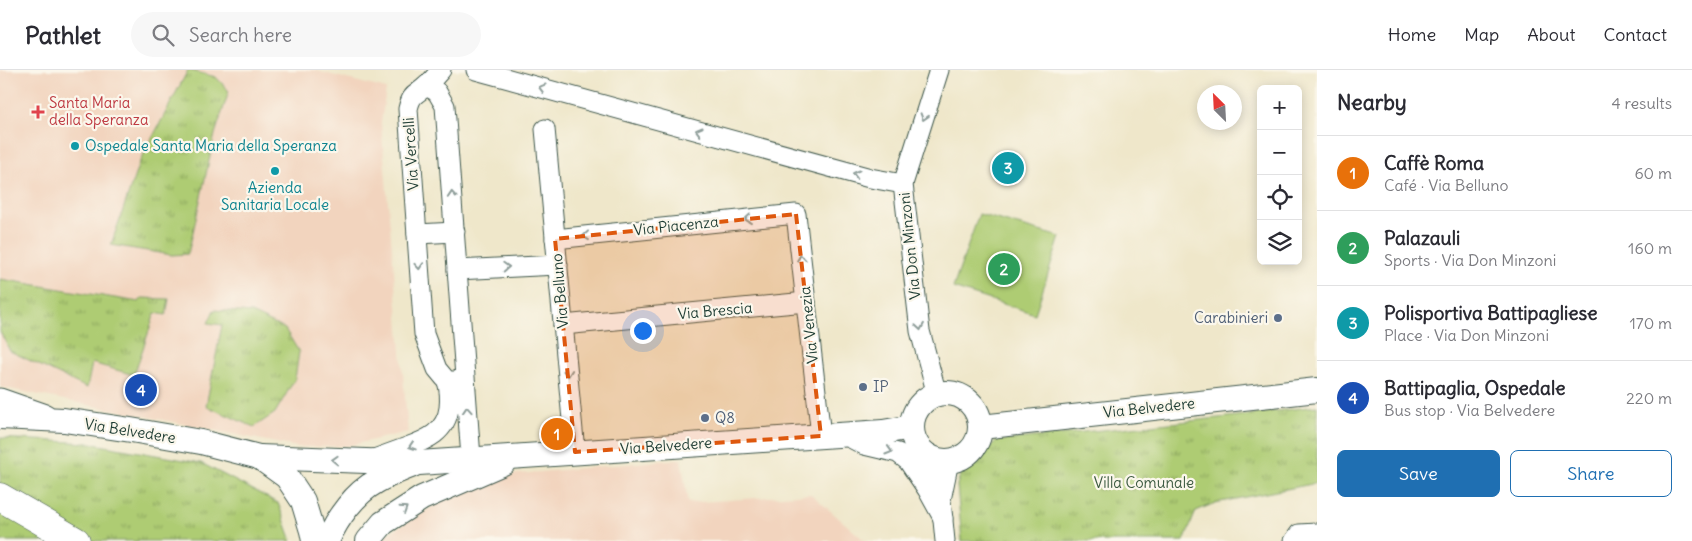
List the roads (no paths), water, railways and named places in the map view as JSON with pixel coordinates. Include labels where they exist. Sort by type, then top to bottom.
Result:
[{"type":"highway","points":[[0,498],[76,541]]},
{"type":"main road","name":"Via Belvedere","points":[[981,426],[1317,390]]},
{"type":"main road","points":[[947,393],[967,400],[979,416],[981,426],[973,449],[958,460],[949,462],[940,461],[925,454],[918,446],[912,427],[914,416],[927,399],[947,393]]},
{"type":"main road","name":"Via Belvedere","points":[[0,418],[64,420],[131,430],[201,442],[259,457],[418,462],[883,432],[912,427]]},
{"type":"main road","points":[[368,541],[383,523],[422,498],[519,456]]},
{"type":"main road","name":"Via Belvedere","points":[[259,457],[287,477],[303,501],[314,541]]},
{"type":"main road","name":"Via Belvedere","points":[[327,541],[352,502],[375,482],[418,462]]},
{"type":"street","points":[[427,86],[441,70]]},
{"type":"street","points":[[476,70],[870,178],[904,184]]},
{"type":"street","name":"Via Don Minzoni","points":[[937,395],[920,331],[904,184],[939,70]]},
{"type":"street","name":"Via Vercelli","points":[[456,381],[437,369],[424,334],[408,110],[410,100],[416,92],[427,86],[437,92],[446,106],[457,270],[456,381],[470,458]]},
{"type":"street","name":"Via Belluno","points":[[545,129],[575,452]]},
{"type":"street","name":"Via Piacenza","points":[[555,239],[796,214]]},
{"type":"street","name":"Via Venezia","points":[[796,214],[806,302],[832,435]]},
{"type":"street","points":[[417,234],[454,232]]},
{"type":"street","points":[[457,270],[558,265]]},
{"type":"street","name":"Via Brescia","points":[[563,325],[806,302]]},
{"type":"street","points":[[370,461],[431,438],[447,418],[450,390],[456,381]]},
{"type":"street","points":[[0,398],[64,420]]},
{"type":"street","points":[[832,435],[898,453],[908,462],[942,509]]},
{"type":"street","points":[[925,454],[942,509],[945,541]]},
{"type":"street","points":[[942,509],[949,462]]},
{"type":"street","points":[[1294,541],[1299,534],[1317,534]]},
{"type":"place","name":"Santa Maria della Speranza","points":[[38,112]]},
{"type":"place","name":"Ospedale Santa Maria della Speranza","points":[[75,146]]},
{"type":"place","name":"Polisportiva Battipagliese","points":[[1008,168]]},
{"type":"place","name":"Azienda Sanitaria Locale","points":[[275,171]]},
{"type":"place","name":"Palazauli","points":[[1004,269]]},
{"type":"place","name":"Carabinieri","points":[[1278,318]]},
{"type":"place","name":"IP","points":[[863,387]]},
{"type":"place","name":"Battipaglia, Ospedale","points":[[141,390]]},
{"type":"place","name":"Q8","points":[[705,418]]},
{"type":"place","name":"Caffè Roma","points":[[557,434]]},
{"type":"park label","name":"Villa Comunale","points":[[1144,483]]}]
